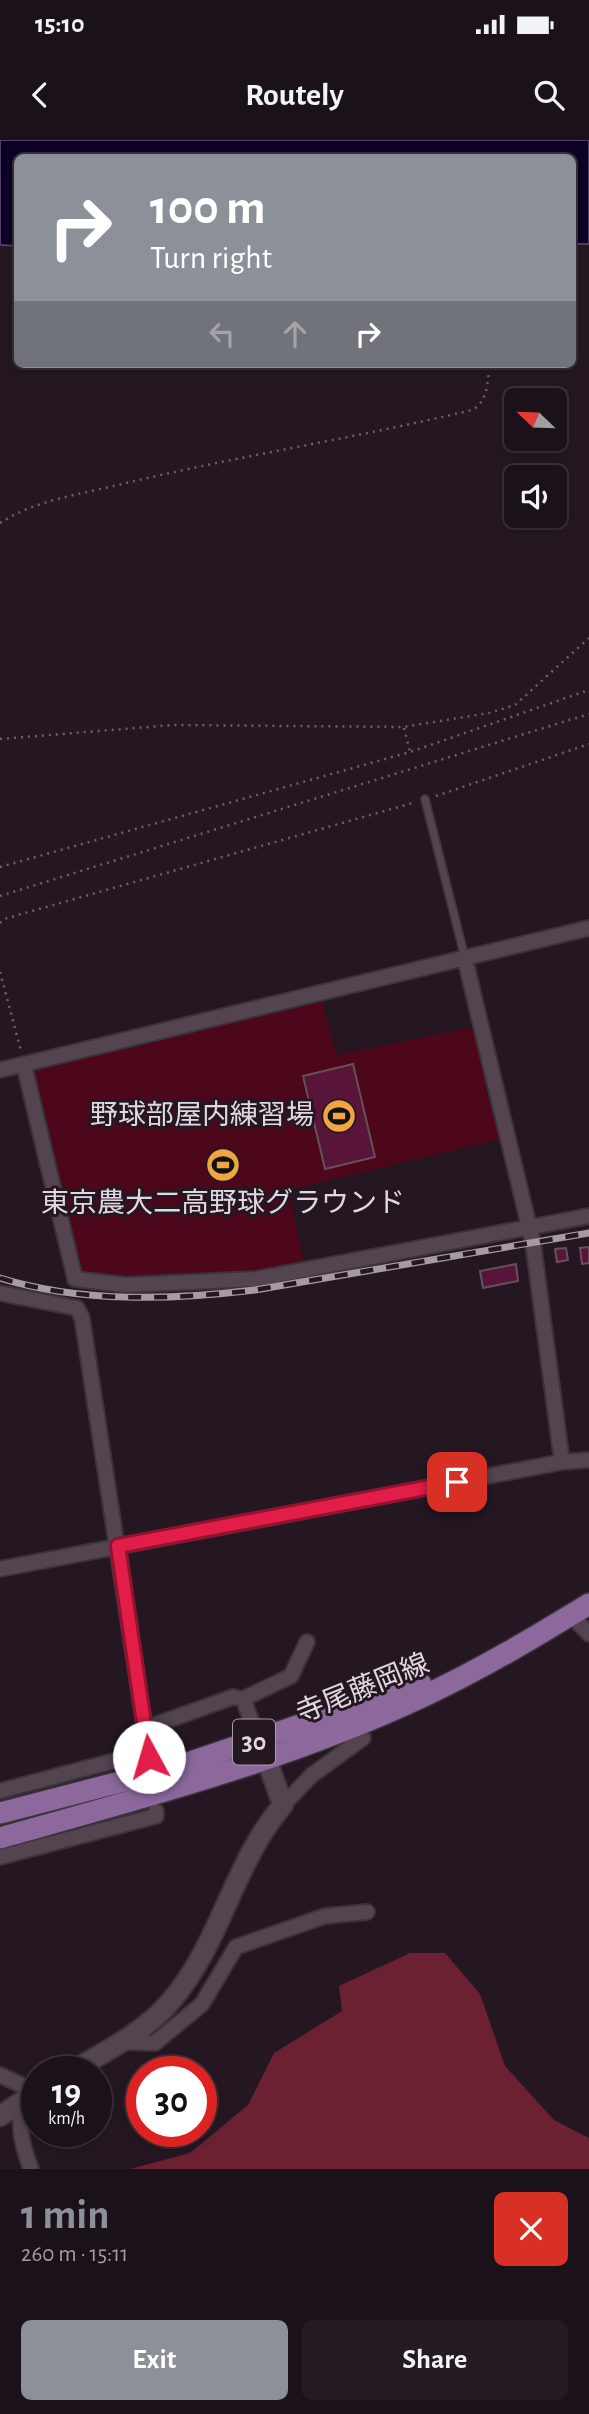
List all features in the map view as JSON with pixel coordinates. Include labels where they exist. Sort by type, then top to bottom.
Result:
[{"type":"main road","name":"寺尾藤岡線","points":[[0,1813],[170,1769],[262,1749],[387,1712],[503,1656],[589,1604]]},
{"type":"main road","name":"寺尾藤岡線","points":[[0,1838],[168,1791],[262,1749]]},
{"type":"street","points":[[0,1070],[589,928]]},
{"type":"street","points":[[465,959],[527,1228],[533,1243],[562,1462]]},
{"type":"street","points":[[24,1065],[75,1279],[137,1285],[256,1279],[589,1216]]},
{"type":"street","points":[[0,1293],[77,1307],[82,1318],[148,1755],[0,1791]]},
{"type":"street","points":[[0,1569],[562,1462],[589,1460]]},
{"type":"street","points":[[570,1615],[589,1634]]},
{"type":"street","points":[[146,1728],[233,1697],[243,1699],[291,1676],[307,1642]]},
{"type":"street","points":[[243,1699],[283,1805]]},
{"type":"street","points":[[98,2056],[152,2020],[189,1977],[246,1860],[283,1805],[312,1775],[363,1738]]},
{"type":"street","points":[[0,1857],[156,1816],[156,1811]]},
{"type":"street","points":[[122,2042],[155,2043],[202,2004],[236,1947],[326,1916],[367,1912]]},
{"type":"street","points":[[0,2074],[21,2088]]},
{"type":"street","points":[[0,2116],[21,2102]]},
{"type":"street","points":[[21,2118],[21,2139]]},
{"type":"street","points":[[22,2147],[31,2169]]},
{"type":"lane","points":[[425,799],[465,959]]},
{"type":"path","points":[[0,523],[13,515],[53,501],[170,472],[472,411],[479,407],[485,397],[489,368]]},
{"type":"path","points":[[0,739],[173,725],[403,727],[489,713],[515,705],[589,638]]},
{"type":"path","points":[[0,867],[410,752],[589,690]]},
{"type":"path","points":[[0,896],[589,714]]},
{"type":"path","points":[[403,727],[410,752]]},
{"type":"path","points":[[0,923],[17,915],[425,799],[589,744]]},
{"type":"path","points":[[0,972],[24,1065]]},
{"type":"shaded area","points":[[0,140],[589,140],[589,244],[576,244],[576,154],[14,154],[14,246],[0,245]]},
{"type":"shaded area","name":"東京農大二高野球グラウンド","points":[[322,1000],[336,1055],[473,1027],[501,1139],[289,1190],[304,1262],[242,1276],[168,1281],[79,1273],[32,1068]]},
{"type":"shaded area","points":[[410,1953],[445,1953],[480,1994],[505,2066],[554,2120],[589,2138],[589,2169],[130,2169],[190,2153],[197,2147],[217,2147],[217,2131],[248,2105],[274,2053],[342,2011],[339,1986]]},
{"type":"building","name":"野球部屋内練習場","points":[[353,1064],[375,1157],[325,1169],[303,1076]]},
{"type":"building","points":[[589,1247],[589,1263],[582,1264],[580,1248]]},
{"type":"building","points":[[566,1248],[568,1260],[557,1262],[555,1249]]},
{"type":"building","points":[[516,1264],[518,1281],[483,1288],[480,1271]]},
{"type":"railway","points":[[0,1278],[63,1292],[127,1297],[191,1296],[255,1290],[589,1233]]},
{"type":"place","name":"野球部屋内練習場","points":[[339,1116]]},
{"type":"place","name":"東京農大二高野球グラウンド","points":[[223,1165]]},
{"type":"route","points":[[149,1757],[118,1546],[457,1482]]}]
